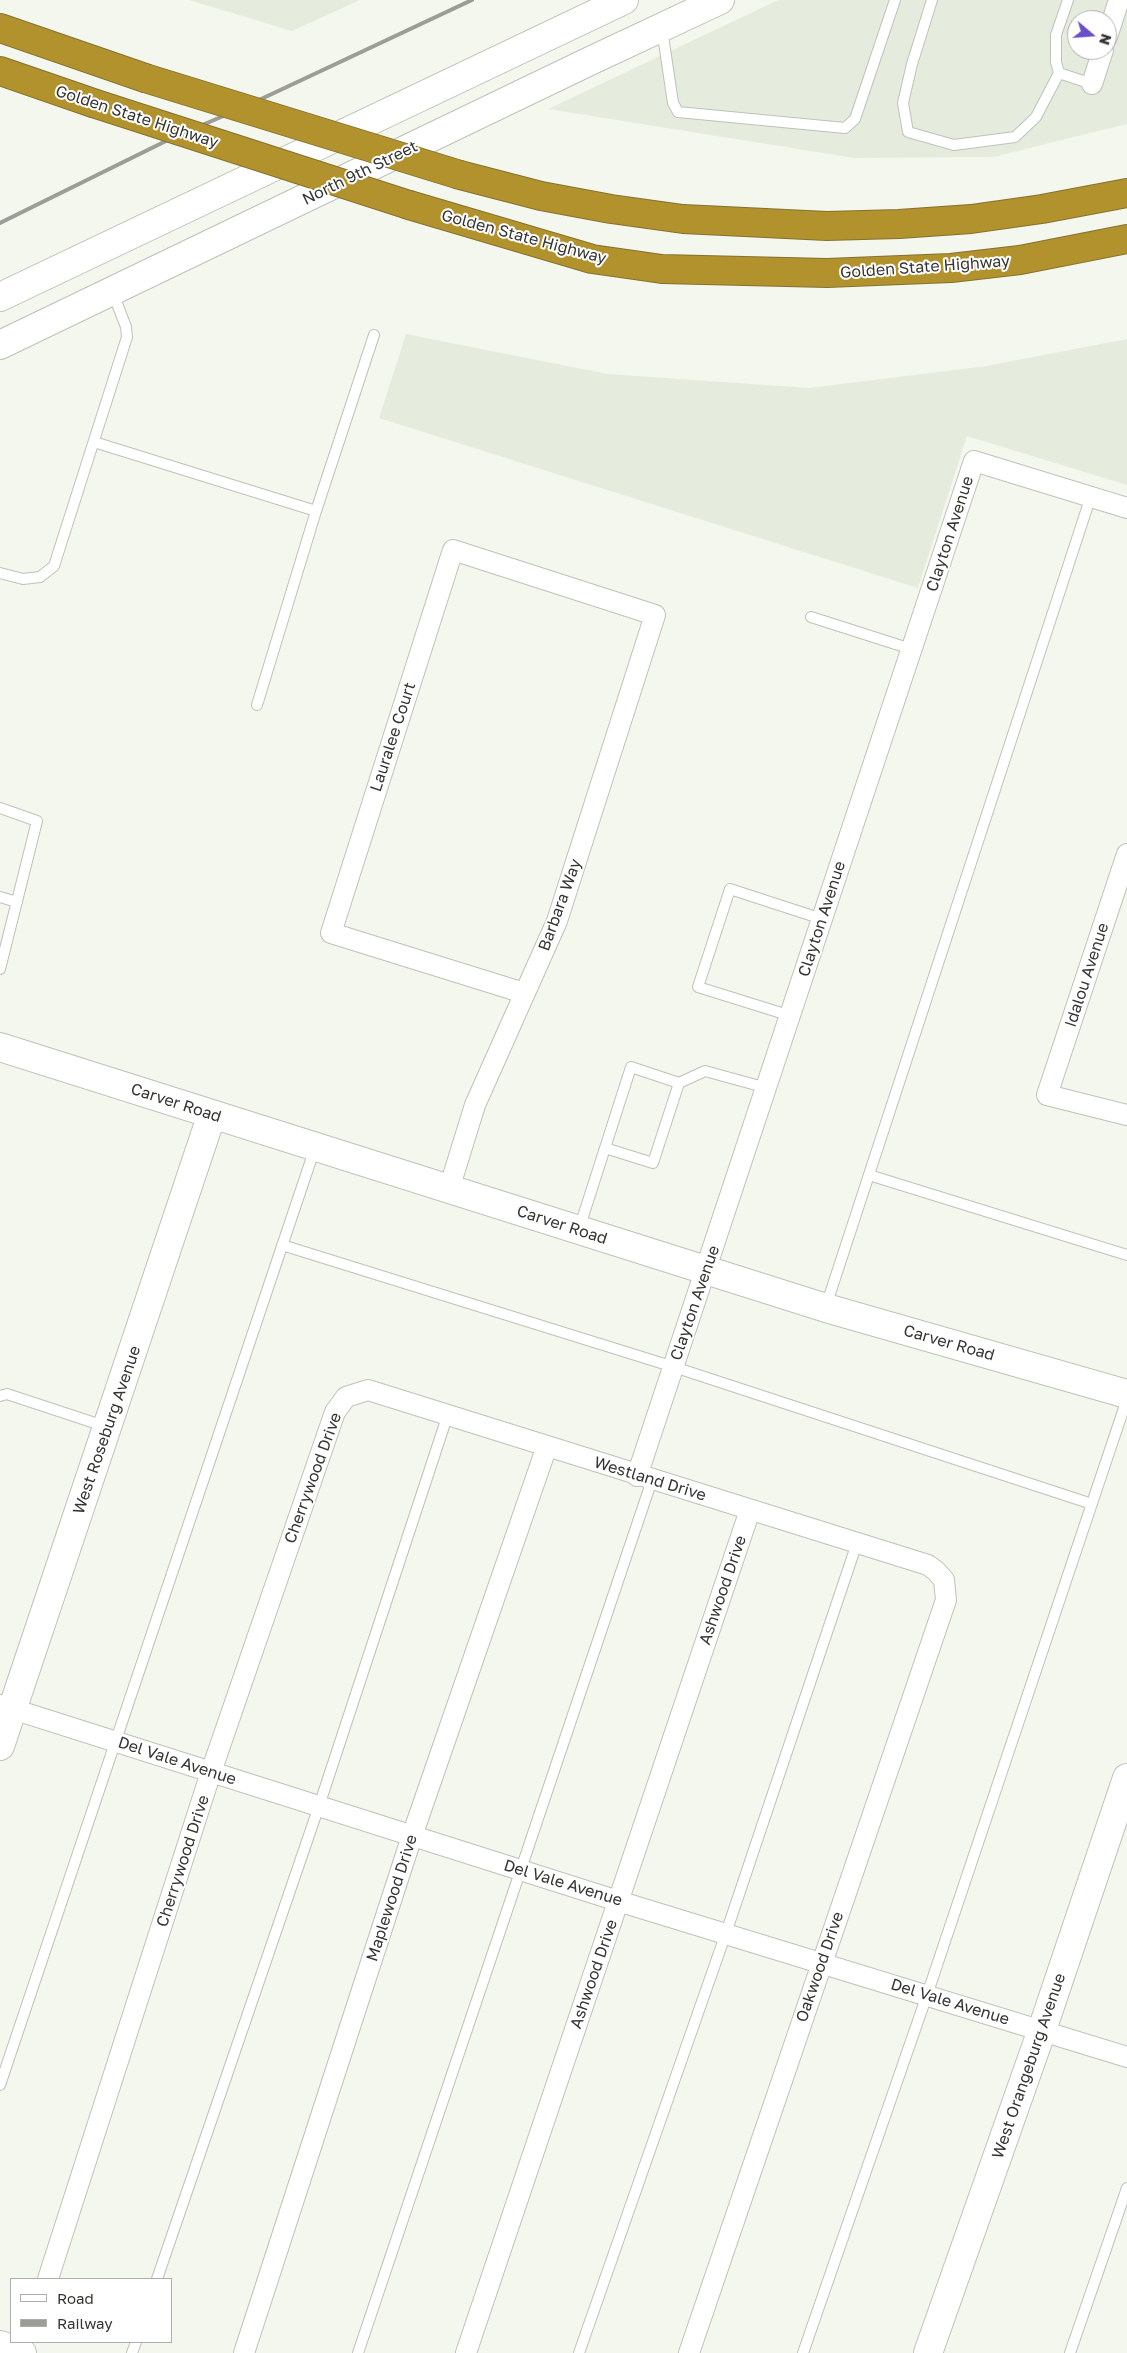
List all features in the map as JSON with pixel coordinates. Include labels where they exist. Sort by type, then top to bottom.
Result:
[{"type":"highway","points":[[0,28],[145,78],[460,175],[541,196],[612,209],[683,219],[827,226],[899,224],[971,219],[1042,209],[1127,193]]},
{"type":"highway","name":"Golden State Highway","points":[[0,71],[93,103],[410,205],[592,258],[662,269],[827,274],[951,268],[1020,260],[1127,238]]},
{"type":"street","points":[[0,297],[624,0]]},
{"type":"street","name":"North 9th Street","points":[[0,344],[720,0]]},
{"type":"street","points":[[1092,84],[1100,60]]},
{"type":"street","name":"Clayton Avenue","points":[[644,1478],[674,1368],[974,461],[1082,494]]},
{"type":"street","points":[[1082,494],[1127,508]]},
{"type":"street","name":"Lauralee Court","points":[[524,993],[331,933],[452,550],[655,615]]},
{"type":"street","name":"Barbara Way","points":[[449,1189],[475,1105],[557,921],[655,615]]},
{"type":"street","name":"Idalou Avenue","points":[[1127,854],[1047,1095],[1127,1115]]},
{"type":"street","name":"Carver Road","points":[[0,1047],[826,1308],[1127,1394]]},
{"type":"street","name":"West Roseburg Avenue","points":[[0,1746],[6,1707],[108,1427],[212,1114]]},
{"type":"street","name":"Westland Drive","points":[[352,1394],[368,1390],[448,1414],[644,1478],[928,1565],[944,1580]]},
{"type":"street","name":"Cherrywood Drive","points":[[48,2278],[211,1772],[336,1412],[346,1398],[352,1394]]},
{"type":"street","name":"Maplewood Drive","points":[[244,2353],[412,1836],[547,1446]]},
{"type":"street","name":"Ashwood Drive","points":[[466,2353],[750,1510]]},
{"type":"street","name":"Oakwood Drive","points":[[689,2353],[946,1600],[944,1580]]},
{"type":"street","name":"Del Vale Avenue","points":[[6,1707],[412,1836],[1127,2057]]},
{"type":"street","name":"West Orangeburg Avenue","points":[[928,2353],[1042,2030],[1127,1778]]},
{"type":"street","points":[[0,2346],[23,2353]]},
{"type":"lane","points":[[662,27],[673,103],[678,112],[845,128],[855,119],[895,0]]},
{"type":"lane","points":[[932,0],[902,103],[908,132],[954,145],[1015,137],[1036,117],[1059,73],[1056,62],[1056,34],[1068,0]]},
{"type":"lane","points":[[1059,73],[1092,84]]},
{"type":"lane","points":[[0,573],[23,579],[40,577],[54,566],[128,337],[112,292]]},
{"type":"lane","points":[[257,705],[316,511],[374,334]]},
{"type":"lane","points":[[94,442],[316,511]]},
{"type":"lane","points":[[826,1308],[1082,494]]},
{"type":"lane","points":[[811,617],[911,649]]},
{"type":"lane","points":[[0,808],[37,821],[0,969]]},
{"type":"lane","points":[[791,1016],[698,987],[730,889],[822,919]]},
{"type":"lane","points":[[0,897],[17,902]]},
{"type":"lane","points":[[579,1230],[631,1067],[679,1083],[705,1071],[767,1088]]},
{"type":"lane","points":[[605,1148],[653,1163],[679,1083]]},
{"type":"lane","points":[[0,2086],[315,1147]]},
{"type":"lane","points":[[869,1174],[1127,1255]]},
{"type":"lane","points":[[282,1245],[674,1368],[1092,1504]]},
{"type":"lane","points":[[0,1396],[7,1394],[108,1427]]},
{"type":"lane","points":[[803,2353],[927,1995],[1127,1399]]},
{"type":"lane","points":[[158,2278],[319,1806],[448,1414]]},
{"type":"lane","points":[[358,2353],[520,1869],[644,1478]]},
{"type":"lane","points":[[579,2353],[726,1933],[857,1543]]},
{"type":"lane","points":[[1070,2353],[1127,2188]]},
{"type":"shaded area","points":[[189,0],[360,0],[292,31]]},
{"type":"shaded area","points":[[778,0],[1127,0],[1127,124],[993,157],[854,158],[548,109]]},
{"type":"shaded area","points":[[406,334],[608,374],[809,388],[986,366],[1127,339],[1127,485],[967,436],[918,588],[379,418]]},
{"type":"railway","points":[[0,223],[172,138],[242,108],[472,0]]}]
